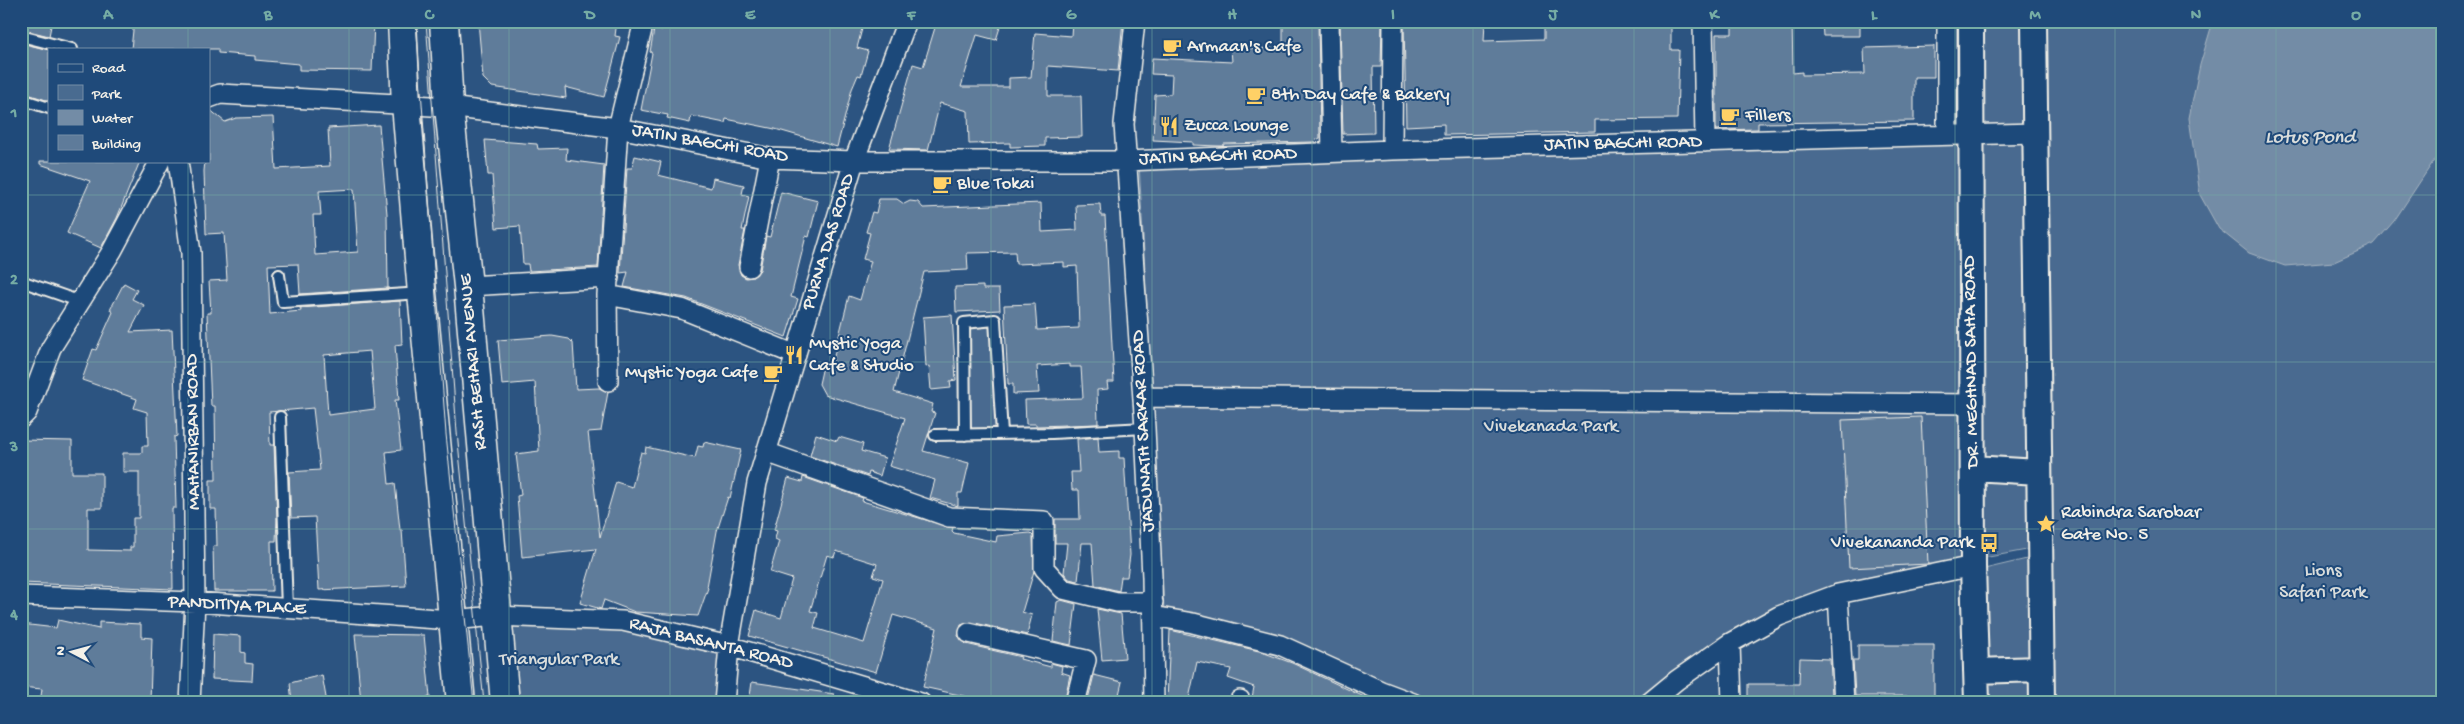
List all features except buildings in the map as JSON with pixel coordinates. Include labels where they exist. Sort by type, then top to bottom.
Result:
[{"type":"main road","points":[[402,21],[406,104],[422,293],[461,703]]},
{"type":"main road","name":"RASH BEHARI AVENUE","points":[[444,21],[449,107],[468,286],[505,703]]},
{"type":"street","points":[[608,381],[608,287],[618,128],[644,21]]},
{"type":"street","name":"PURNA DAS ROAD","points":[[724,703],[729,646],[756,483],[854,162],[908,21]]},
{"type":"street","name":"JADUNATH SARKAR ROAD","points":[[1135,21],[1124,124],[1145,428],[1153,609],[1154,703]]},
{"type":"street","points":[[1329,21],[1332,152]]},
{"type":"street","points":[[1392,150],[1393,21]]},
{"type":"street","points":[[1703,21],[1705,142]]},
{"type":"street","points":[[1947,21],[1958,135]]},
{"type":"street","name":"DR. MEGHNAD SAHA ROAD","points":[[1971,21],[1958,135],[1972,404],[1973,566],[1977,703]]},
{"type":"street","points":[[2034,21],[2042,703]]},
{"type":"street","points":[[210,98],[220,94],[406,104]]},
{"type":"street","name":"JATIN BAGCHI ROAD","points":[[406,104],[449,107],[618,128],[770,158],[854,162],[1126,160],[1392,150],[2035,133]]},
{"type":"street","points":[[749,267],[770,158]]},
{"type":"street","points":[[21,418],[27,412],[51,348],[112,251],[159,162]]},
{"type":"street","name":"MAHANIRBAN ROAD","points":[[178,162],[191,253],[195,602],[190,703]]},
{"type":"street","points":[[468,286],[608,287],[682,310],[796,355]]},
{"type":"street","points":[[1143,397],[1972,404]]},
{"type":"street","points":[[766,452],[949,517],[1044,521],[1044,568],[1063,590],[1153,609],[1193,623],[1280,645],[1377,697],[1413,703]]},
{"type":"street","points":[[1973,468],[2038,472]]},
{"type":"street","points":[[1649,703],[1677,680],[1730,643],[1778,616],[1838,594],[1973,566]]},
{"type":"street","points":[[1838,594],[1844,703]]},
{"type":"street","name":"PANDITIYA PLACE","points":[[21,596],[195,602],[452,620],[496,616]]},
{"type":"street","name":"RAJA BASANTA ROAD","points":[[496,616],[623,621],[729,646],[898,700],[921,703]]},
{"type":"street","points":[[969,633],[1086,660],[1075,703]]},
{"type":"street","points":[[1730,643],[1732,703]]},
{"type":"street","points":[[1976,671],[2041,669]]},
{"type":"lane","points":[[21,36],[68,48]]},
{"type":"lane","points":[[21,100],[48,108]]},
{"type":"lane","points":[[279,275],[283,302],[422,293]]},
{"type":"lane","points":[[21,280],[81,302]]},
{"type":"lane","points":[[965,435],[964,323],[995,320],[1002,434]]},
{"type":"lane","points":[[280,417],[287,608]]},
{"type":"lane","points":[[935,435],[1145,428]]},
{"type":"green space","points":[[1977,21],[2029,21],[2028,129],[1976,130]]},
{"type":"green space","name":"Lions Safari Park","points":[[2041,21],[2443,21],[2443,703],[2044,703]]},
{"type":"green space","points":[[2028,138],[2032,549],[1978,559],[1973,140]]},
{"type":"green space","name":"Vivekanada Park","points":[[1960,142],[1966,561],[1838,587],[1642,703],[1420,703],[1164,610],[1139,163]]},
{"type":"green space","points":[[991,325],[997,430],[967,430],[967,327]]},
{"type":"green space","points":[[2031,558],[2035,703],[1980,703],[1976,571]]},
{"type":"green space","name":"Triangular Park","points":[[510,606],[724,648],[717,703],[520,703]]},
{"type":"water","name":"Lotus Pond","points":[[2213,21],[2443,21],[2443,147],[2394,221],[2374,244],[2334,262],[2285,266],[2249,253],[2219,229],[2200,195],[2189,118],[2200,65]]},
{"type":"tram line","points":[[416,21],[446,434],[474,703]]},
{"type":"tram line","points":[[426,21],[457,432],[484,703]]},
{"type":"place","name":"Armaan's Cafe","points":[[1172,47]]},
{"type":"place","name":"8th Day Cafe & Bakery","points":[[1256,95]]},
{"type":"place","name":"Fillers","points":[[1730,116]]},
{"type":"place","name":"Zucca Lounge","points":[[1169,126]]},
{"type":"place","name":"Blue Tokai","points":[[942,184]]},
{"type":"place","name":"Mystic Yoga Cafe & Studio","points":[[794,355]]},
{"type":"place","name":"Mystic Yoga Cafe","points":[[773,373]]},
{"type":"place","name":"Rabindra Sarobar Gate No. 5","points":[[2046,524]]},
{"type":"place","name":"Vivekananda Park","points":[[1989,543]]}]
